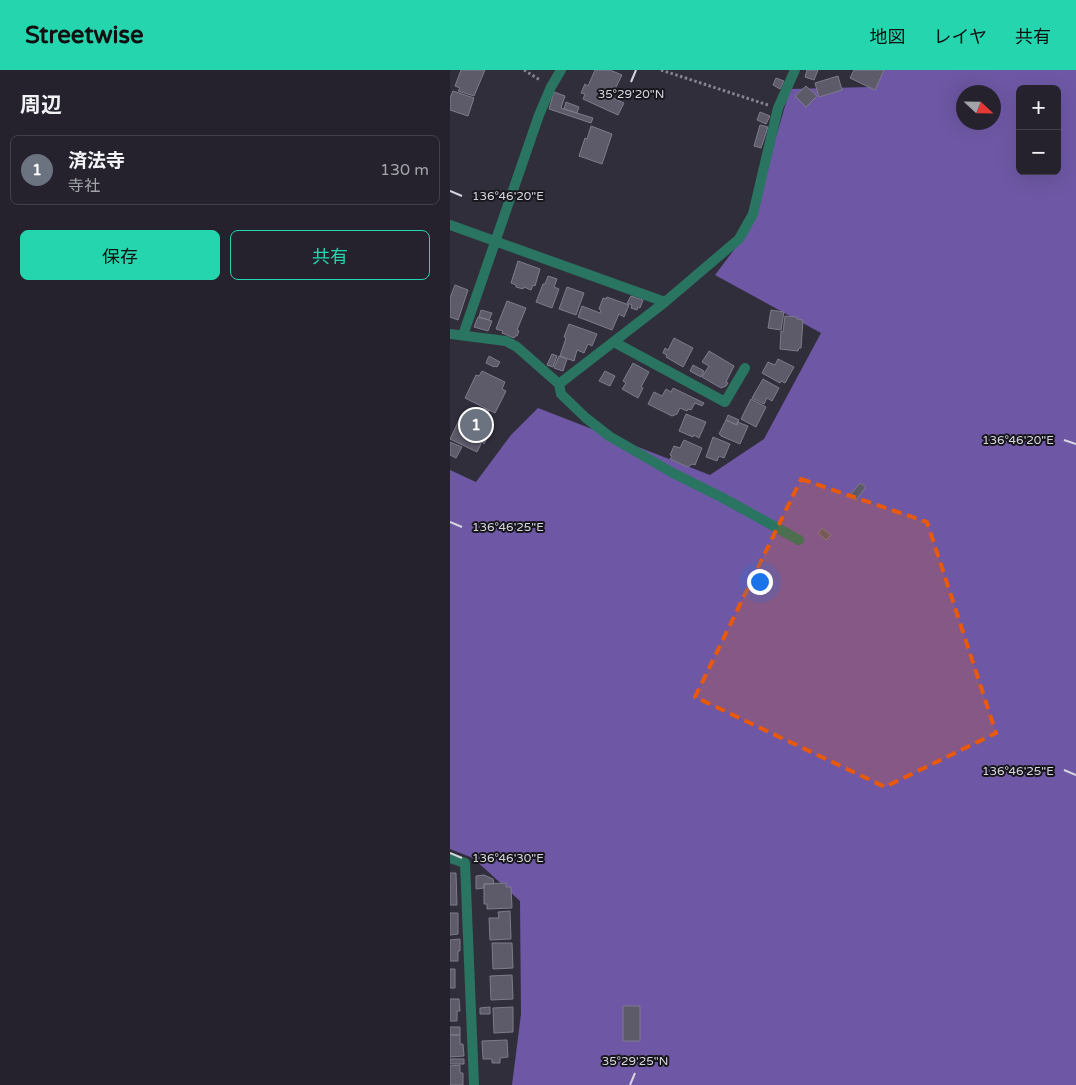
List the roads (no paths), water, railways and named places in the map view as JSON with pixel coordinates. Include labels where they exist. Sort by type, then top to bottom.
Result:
[{"type":"street","points":[[463,335],[539,115],[551,87],[561,70]]},
{"type":"street","points":[[559,384],[665,302],[739,239],[752,214],[778,108],[795,70]]},
{"type":"street","points":[[450,225],[665,302]]},
{"type":"street","points":[[450,334],[506,341],[516,347],[559,384],[561,394],[586,418],[609,436],[673,473],[799,540]]},
{"type":"street","points":[[614,342],[725,402],[745,368]]},
{"type":"street","points":[[450,858],[465,863],[474,1085]]},
{"type":"place","name":"済法寺","points":[[476,425]]}]
